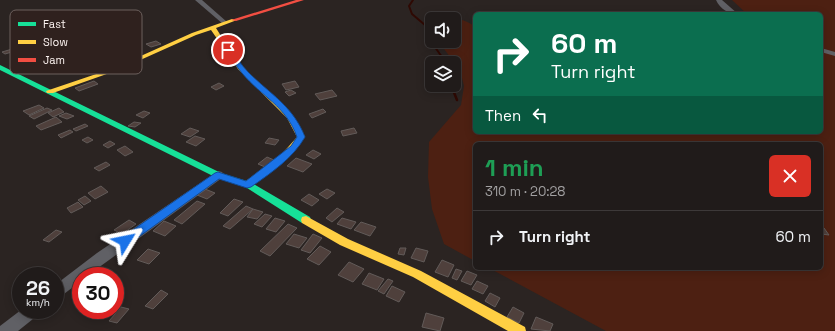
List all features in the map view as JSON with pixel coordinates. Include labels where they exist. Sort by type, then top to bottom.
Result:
[{"type":"street","points":[[198,0],[225,23]]},
{"type":"street","points":[[142,57],[176,41],[225,23],[302,0]]},
{"type":"street","points":[[719,0],[721,4],[732,12]]},
{"type":"street","points":[[213,28],[245,72],[284,108],[296,123],[301,137],[295,147],[268,170],[247,184]]},
{"type":"street","points":[[823,51],[835,54]]},
{"type":"street","points":[[0,67],[10,72]]},
{"type":"street","points":[[15,74],[218,175],[247,184],[344,242],[417,274],[520,331]]},
{"type":"street","points":[[50,91],[101,74]]},
{"type":"street","points":[[64,286],[102,257],[218,175]]},
{"type":"street","points":[[6,331],[21,319]]},
{"type":"shaded area","points":[[732,0],[835,0],[835,331],[606,331],[493,270],[823,270],[823,142],[473,142],[473,260],[444,244],[432,209],[428,177],[429,142],[461,105],[464,86],[461,74],[461,56],[449,56],[443,48],[461,48],[461,20],[473,26],[473,134],[823,134],[823,12],[745,12]]},
{"type":"building","points":[[156,41],[161,44],[151,47],[146,44]]},
{"type":"building","points":[[10,50],[10,53],[5,54],[2,52]]},
{"type":"building","points":[[94,81],[98,84],[79,91],[75,88]]},
{"type":"building","points":[[295,81],[299,87],[286,90],[282,84]]},
{"type":"building","points":[[219,83],[224,86],[216,90],[211,87]]},
{"type":"building","points":[[291,90],[296,93],[289,96],[285,92]]},
{"type":"building","points":[[332,90],[337,96],[320,100],[315,94]]},
{"type":"building","points":[[39,105],[44,108],[29,115],[23,111]]},
{"type":"building","points":[[47,108],[52,110],[34,119],[29,116]]},
{"type":"building","points":[[59,108],[64,112],[53,117],[48,113]]},
{"type":"building","points":[[323,109],[326,112],[312,118],[309,114]]},
{"type":"building","points":[[144,111],[150,113],[143,118],[136,115]]},
{"type":"building","points":[[66,113],[74,116],[67,119],[59,116]]},
{"type":"building","points":[[56,117],[62,122],[41,130],[36,126]]},
{"type":"building","points":[[134,122],[141,123],[135,127],[128,126]]},
{"type":"building","points":[[85,124],[88,126],[76,131],[73,129]]},
{"type":"building","points":[[190,128],[199,131],[190,137],[181,134]]},
{"type":"building","points":[[354,128],[357,133],[343,136],[341,131]]},
{"type":"building","points":[[70,130],[73,132],[61,138],[58,135]]},
{"type":"building","points":[[195,136],[205,139],[196,146],[186,142]]},
{"type":"building","points":[[88,137],[93,140],[87,143],[82,140]]},
{"type":"building","points":[[269,138],[279,140],[275,145],[265,143]]},
{"type":"building","points":[[110,141],[115,144],[108,148],[103,145]]},
{"type":"building","points":[[125,146],[133,152],[125,156],[117,150]]},
{"type":"building","points":[[313,150],[321,154],[314,159],[306,155]]},
{"type":"building","points":[[267,157],[274,160],[265,167],[258,164]]},
{"type":"building","points":[[296,158],[312,164],[303,172],[287,166]]},
{"type":"building","points":[[106,162],[110,165],[99,171],[94,168]]},
{"type":"building","points":[[101,186],[108,192],[95,199],[88,193]]},
{"type":"building","points":[[205,189],[215,193],[207,199],[197,195]]},
{"type":"building","points":[[327,189],[335,193],[327,199],[319,194]]},
{"type":"building","points":[[309,194],[319,200],[312,206],[301,200]]},
{"type":"building","points":[[85,196],[91,201],[84,205],[78,200]]},
{"type":"building","points":[[234,199],[243,202],[228,216],[220,213]]},
{"type":"building","points":[[197,201],[205,204],[182,224],[174,220]]},
{"type":"building","points":[[78,202],[83,207],[71,213],[67,208]]},
{"type":"building","points":[[246,206],[253,209],[230,229],[223,226]]},
{"type":"building","points":[[337,208],[344,212],[332,222],[326,218]]},
{"type":"building","points":[[253,209],[263,212],[257,219],[247,217]]},
{"type":"building","points":[[265,214],[272,216],[262,227],[254,224]]},
{"type":"building","points":[[275,218],[285,221],[276,232],[266,229]]},
{"type":"building","points":[[342,218],[356,222],[351,229],[337,224]]},
{"type":"building","points":[[129,220],[136,224],[122,234],[114,230]]},
{"type":"building","points":[[164,221],[176,226],[165,236],[153,231]]},
{"type":"building","points":[[361,222],[376,227],[370,236],[354,230]]},
{"type":"building","points":[[288,224],[297,228],[270,256],[260,251]]},
{"type":"building","points":[[823,228],[824,228],[829,235],[823,234]]},
{"type":"building","points":[[56,230],[62,232],[49,242],[43,240]]},
{"type":"building","points":[[294,234],[307,238],[299,248],[286,244]]},
{"type":"building","points":[[313,234],[322,238],[310,253],[301,250]]},
{"type":"building","points":[[320,246],[331,252],[319,265],[307,259]]},
{"type":"building","points":[[400,248],[406,248],[404,255],[398,254]]},
{"type":"building","points":[[416,248],[428,251],[424,262],[411,258]]},
{"type":"building","points":[[148,249],[160,253],[149,264],[137,260]]},
{"type":"building","points":[[442,260],[454,265],[448,277],[435,272]]},
{"type":"building","points":[[349,262],[364,269],[353,282],[338,275]]},
{"type":"building","points":[[456,269],[462,271],[457,280],[452,278]]},
{"type":"building","points":[[467,271],[477,275],[471,285],[461,281]]},
{"type":"building","points":[[369,273],[384,279],[377,290],[362,284]]},
{"type":"building","points":[[388,279],[393,281],[384,294],[378,291]]},
{"type":"building","points":[[477,281],[488,286],[483,294],[472,289]]},
{"type":"building","points":[[392,286],[405,292],[399,302],[386,296]]},
{"type":"building","points":[[161,290],[168,294],[153,309],[145,306]]},
{"type":"building","points":[[490,293],[500,298],[495,307],[485,301]]},
{"type":"building","points":[[513,307],[524,313],[519,323],[507,317]]},
{"type":"building","points":[[124,308],[129,309],[124,315]]},
{"type":"building","points":[[426,313],[444,318],[440,331],[422,327]]},
{"type":"building","points":[[536,317],[553,324],[550,331],[531,329]]},
{"type":"building","points":[[111,319],[120,319],[117,323],[109,321]]},
{"type":"waterway","points":[[413,0],[409,6],[412,14],[425,25]]},
{"type":"waterway","points":[[436,48],[441,56]]},
{"type":"waterway","points":[[454,92],[457,100]]},
{"type":"traffic: fast","points":[[0,67],[10,72]]},
{"type":"traffic: fast","points":[[14,74],[218,175],[247,184],[306,220]]},
{"type":"traffic: slow","points":[[142,57],[194,34],[234,20]]},
{"type":"traffic: slow","points":[[213,28],[241,68],[291,117],[301,137],[284,157],[247,184]]},
{"type":"traffic: slow","points":[[50,91],[101,74]]},
{"type":"traffic: slow","points":[[306,220],[344,242],[417,274],[520,331]]},
{"type":"traffic: jam","points":[[234,20],[301,0]]},
{"type":"route","points":[[125,241],[218,175],[247,184],[268,170],[295,147],[301,137],[296,123],[284,108],[245,72],[228,50]]}]
